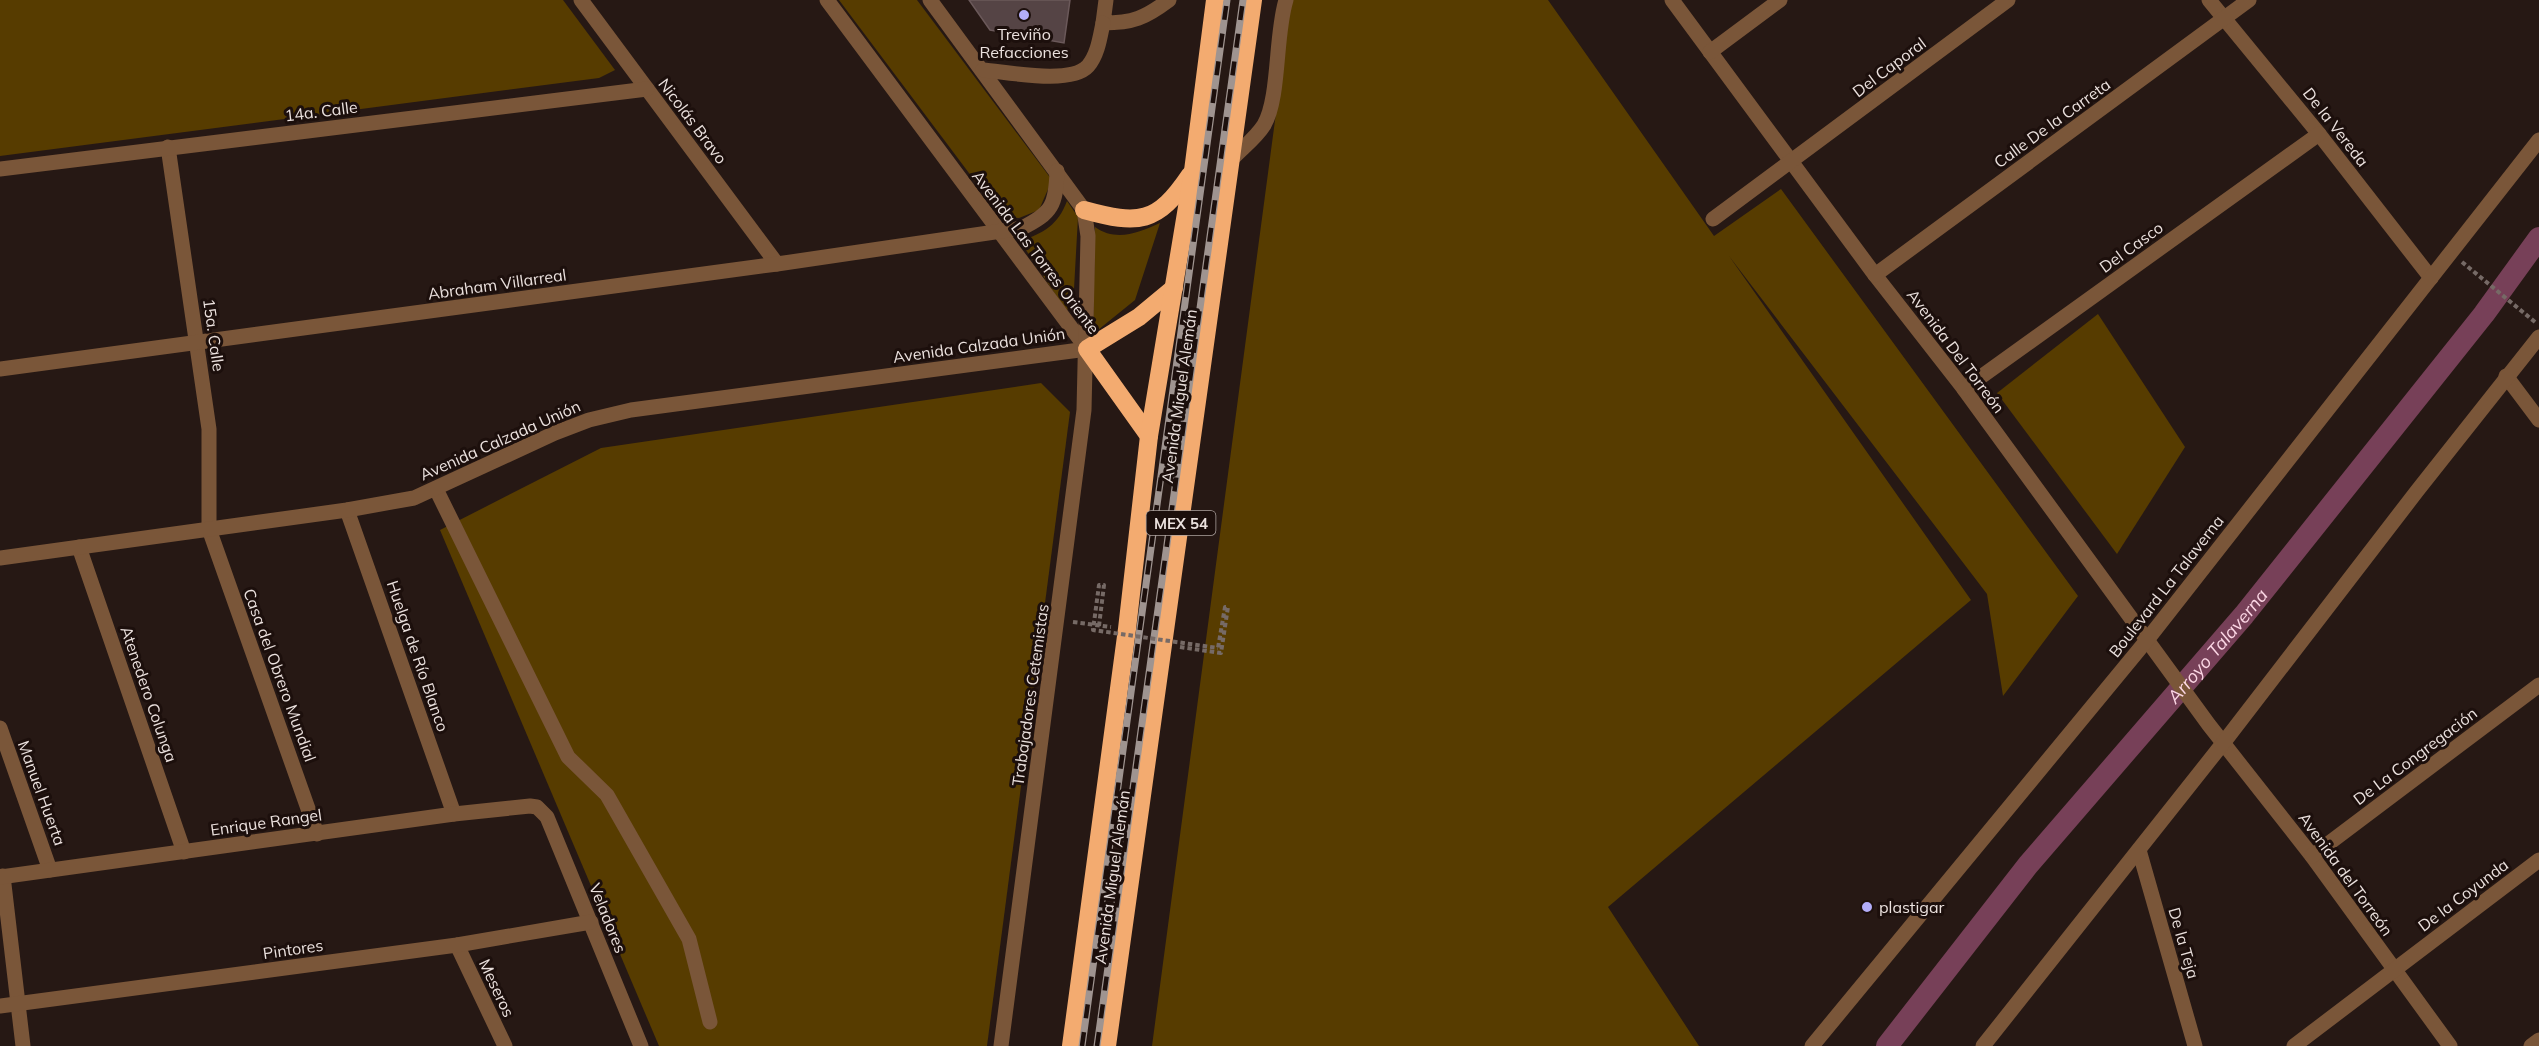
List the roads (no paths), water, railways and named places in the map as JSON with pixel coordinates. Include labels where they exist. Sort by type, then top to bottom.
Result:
[{"type":"highway","name":"Avenida Miguel Alemán","points":[[1071,1046],[1127,629],[1149,436],[1192,171],[1215,0]]},
{"type":"highway","name":"Avenida Miguel Alemán","points":[[1107,1046],[1253,0]]},
{"type":"highway","points":[[1084,210],[1118,220],[1147,217],[1164,207],[1176,195],[1192,171]]},
{"type":"highway","points":[[1149,436],[1087,349],[1139,317],[1174,288]]},
{"type":"street","name":"Nicolás Bravo","points":[[581,0],[777,264]]},
{"type":"street","name":"Avenida Las Torres Oriente","points":[[826,0],[1087,349]]},
{"type":"street","name":"Avenida Las Torres Oriente","points":[[930,0],[1084,210],[1089,267],[1087,349]]},
{"type":"street","points":[[983,70],[1061,77],[1074,75],[1088,66],[1093,58],[1103,23],[1106,0]]},
{"type":"street","points":[[1103,23],[1137,20],[1169,0]]},
{"type":"street","points":[[1231,160],[1264,125],[1273,93],[1286,0]]},
{"type":"street","name":"Avenida Del Torreón","points":[[1672,0],[1875,275],[1964,389],[2209,725]]},
{"type":"street","points":[[1710,52],[1780,0]]},
{"type":"street","name":"Del Caporal","points":[[1713,219],[2008,0]]},
{"type":"street","name":"De la Vereda","points":[[2210,0],[2319,134],[2431,279]]},
{"type":"street","name":"Calle De la Carreta","points":[[1875,275],[2249,0]]},
{"type":"street","name":"14a. Calle","points":[[0,170],[168,147],[647,89]]},
{"type":"street","name":"Del Casco","points":[[1964,389],[2319,134]]},
{"type":"street","name":"Boulevard La Talaverna","points":[[1812,1046],[2146,640],[2539,140]]},
{"type":"street","name":"15a. Calle","points":[[168,147],[209,429],[209,529]]},
{"type":"street","name":"Abraham Villarreal","points":[[0,369],[777,264],[1022,228],[1039,220],[1051,209],[1056,195],[1057,171]]},
{"type":"street","points":[[1983,1046],[2224,742],[2506,376],[2539,338]]},
{"type":"street","name":"Avenida Calzada Unión","points":[[0,558],[347,510],[414,498],[555,433],[589,420],[631,410],[1087,349]]},
{"type":"street","name":"Trabajadores Cetemistas","points":[[1001,1046],[1058,621],[1084,410],[1087,349]]},
{"type":"street","points":[[2506,376],[2539,420]]},
{"type":"street","points":[[436,489],[568,757],[607,795],[689,939],[710,1022]]},
{"type":"street","name":"Huelga de Río Blanco","points":[[347,510],[454,814]]},
{"type":"street","name":"Casa del Obrero Mundial","points":[[209,529],[317,834]]},
{"type":"street","name":"Atenedero Colunga","points":[[79,547],[184,852]]},
{"type":"street","name":"De La Congregación","points":[[2312,856],[2539,685]]},
{"type":"street","name":"Avenida del Torreón","points":[[2209,725],[2312,856],[2450,1046]]},
{"type":"street","name":"Manuel Huerta","points":[[0,728],[50,870]]},
{"type":"street","name":"Enrique Rangel","points":[[1,876],[454,814],[522,806],[537,807]]},
{"type":"street","name":"Veladores","points":[[537,807],[547,817],[641,1046]]},
{"type":"street","name":"De la Teja","points":[[2139,850],[2195,1046]]},
{"type":"street","name":"De la Coyunda","points":[[2294,1046],[2539,860]]},
{"type":"street","points":[[1,876],[23,1046]]},
{"type":"street","name":"Pintores","points":[[0,1006],[458,945],[591,922]]},
{"type":"street","name":"Meseros","points":[[458,945],[505,1046]]},
{"type":"street","points":[[2531,1046],[2539,1040]]},
{"type":"waterway","name":"Arroyo Talaverna","points":[[1887,1046],[2028,865],[2244,615],[2484,314],[2539,238]]},
{"type":"railway","points":[[1082,1046],[1227,0]]},
{"type":"railway","points":[[1097,1046],[1243,0]]},
{"type":"place","name":"Treviño Refacciones","points":[[1024,15]]},
{"type":"place","name":"plastigar","points":[[1867,907]]}]
